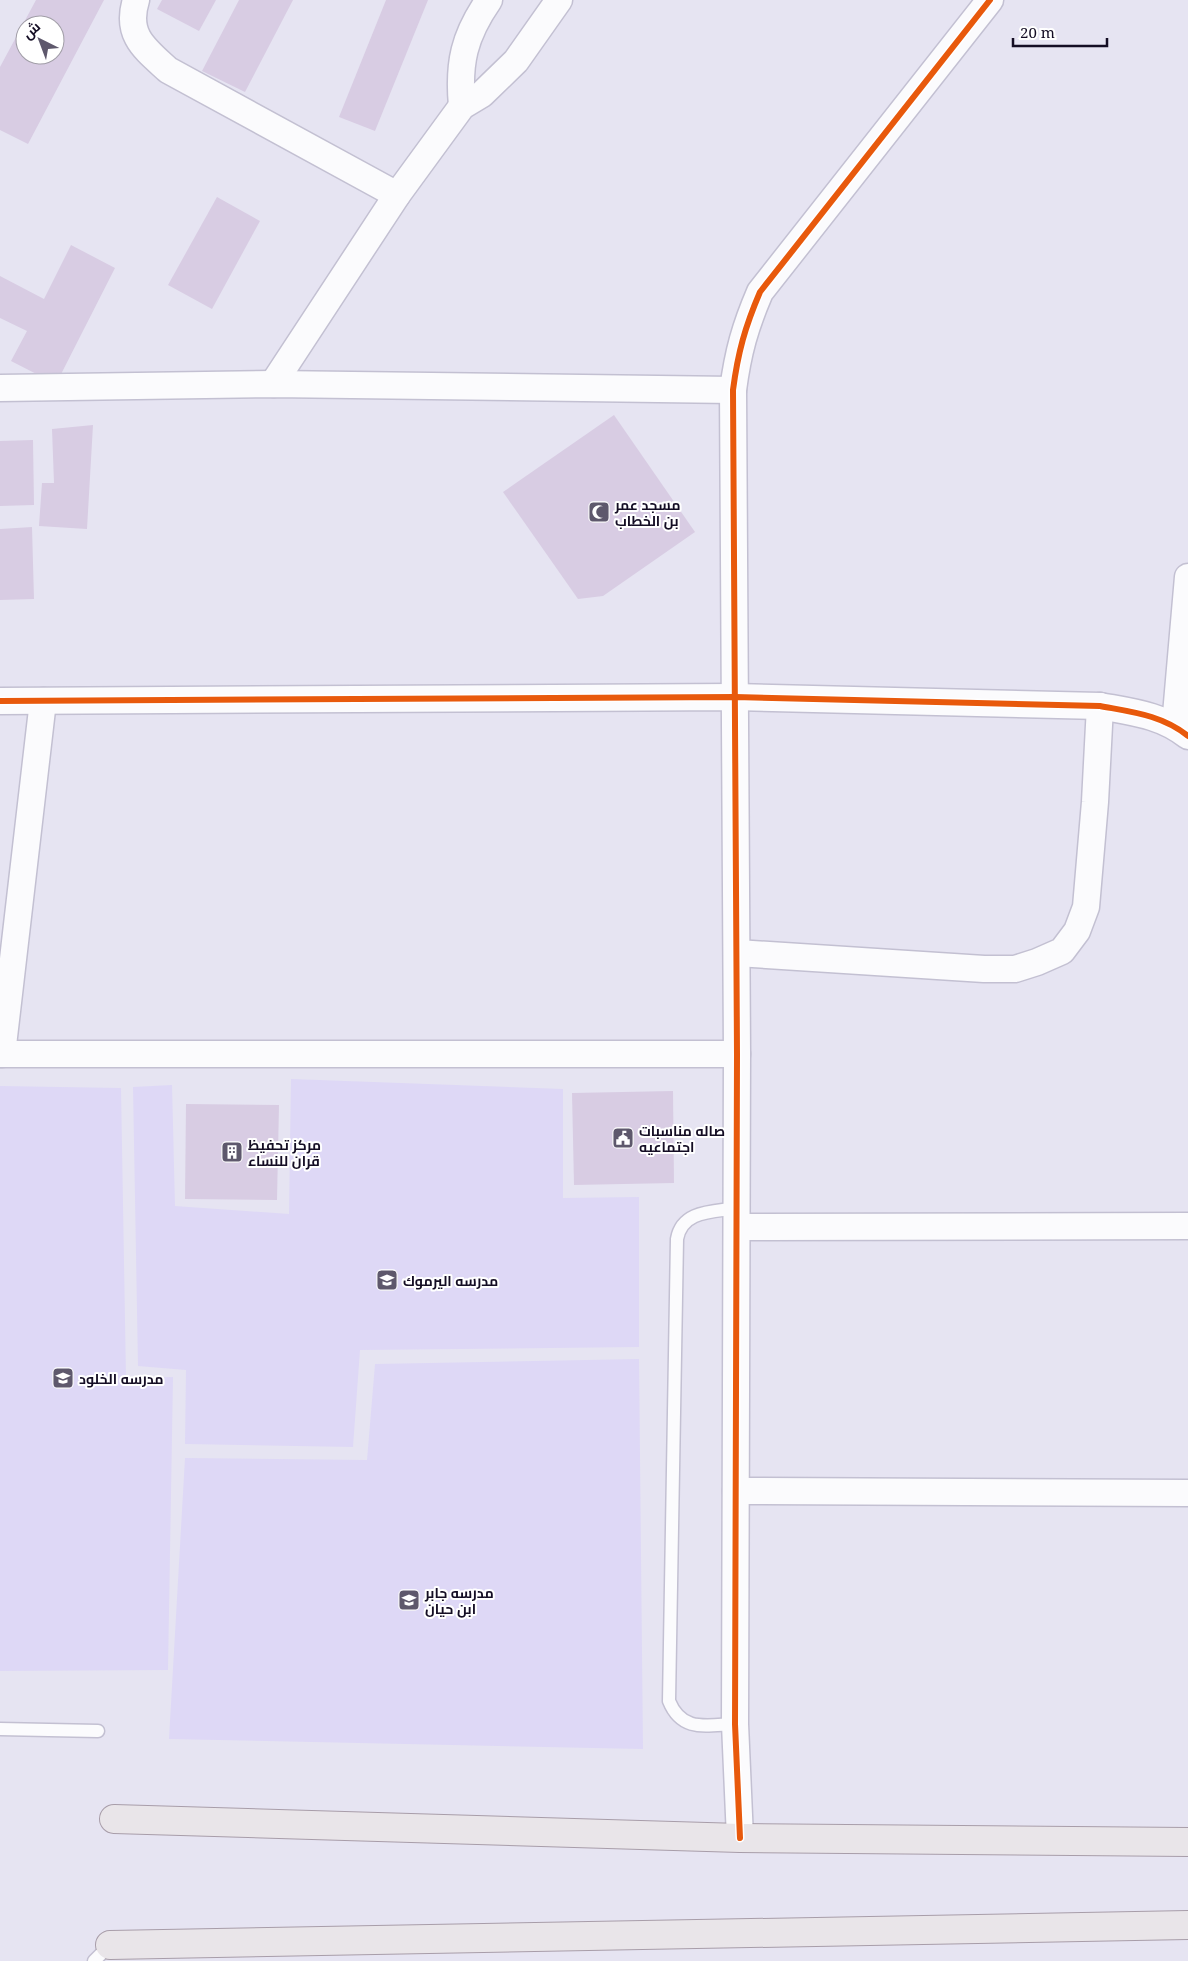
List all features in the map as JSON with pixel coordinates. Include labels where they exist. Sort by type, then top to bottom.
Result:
[{"type":"main road","points":[[114,1819],[740,1838],[1188,1842]]},
{"type":"main road","points":[[102,1953],[1188,1925]]},
{"type":"street","points":[[136,0],[132,14],[140,44],[168,70],[397,195]]},
{"type":"street","points":[[462,106],[459,81],[462,56],[470,32],[489,0]]},
{"type":"street","points":[[273,384],[397,195],[462,106],[482,94],[516,61],[559,0]]},
{"type":"street","points":[[740,1838],[735,1724],[737,954],[734,390],[738,359],[745,326],[760,292],[990,0]]},
{"type":"street","points":[[0,388],[273,384],[734,390]]},
{"type":"street","points":[[0,701],[735,697],[1100,706],[1148,715],[1182,731],[1188,577]]},
{"type":"street","points":[[43,700],[1,1054],[737,1054]]},
{"type":"street","points":[[737,954],[984,969],[1015,968],[1037,962],[1062,951],[1077,931],[1086,907],[1095,802],[1100,706]]},
{"type":"street","points":[[737,1218],[1188,1226]]},
{"type":"street","points":[[736,1491],[1188,1493]]},
{"type":"lane","points":[[735,1724],[690,1724],[681,1720],[673,1711],[669,1701],[677,1239],[678,1232],[688,1218],[696,1215],[737,1218]]},
{"type":"lane","points":[[0,1729],[98,1731]]},
{"type":"shaded area","name":"مدرسه اليرموك","points":[[291,1079],[563,1089],[563,1198],[639,1197],[639,1347],[360,1350],[353,1447],[185,1444],[186,1370],[138,1366],[133,1087],[172,1085],[175,1206],[289,1214]]},
{"type":"shaded area","name":"مدرسه الخلود","points":[[0,1086],[121,1088],[126,1378],[173,1377],[168,1670],[0,1671]]},
{"type":"shaded area","name":"مدرسه جابر ابن حيان","points":[[639,1359],[643,1749],[169,1739],[185,1458],[367,1460],[375,1364]]},
{"type":"building","points":[[36,0],[104,0],[28,144],[0,130],[0,67],[15,39],[15,65],[65,65],[65,15],[28,15]]},
{"type":"building","points":[[162,0],[216,0],[199,31],[157,9]]},
{"type":"building","points":[[239,0],[293,0],[245,92],[202,71]]},
{"type":"building","points":[[386,0],[428,0],[375,131],[339,117]]},
{"type":"building","points":[[217,197],[260,221],[212,309],[168,285]]},
{"type":"building","points":[[71,245],[115,268],[56,384],[11,361],[27,331],[0,318],[0,276],[44,299]]},
{"type":"building","name":"مسجد عمر بن الخطاب","points":[[614,415],[695,532],[603,596],[578,599],[503,492]]},
{"type":"building","points":[[93,425],[87,529],[39,526],[42,483],[54,483],[52,429]]},
{"type":"building","points":[[33,440],[34,505],[0,506],[0,441]]},
{"type":"building","points":[[32,527],[34,599],[0,600],[0,529]]},
{"type":"building","name":"صاله مناسبات اجتماعيه","points":[[673,1091],[674,1183],[574,1185],[572,1093]]},
{"type":"building","name":"مركز تحفيظ قران للنساء","points":[[186,1104],[279,1105],[277,1200],[185,1199]]},
{"type":"cycle path","points":[[740,1838],[735,1724],[737,1054],[733,390],[743,340],[760,292],[990,0]]},
{"type":"cycle path","points":[[0,701],[735,697],[1100,706],[1146,715],[1168,723],[1188,736]]},
{"type":"place","name":"مسجد عمر بن الخطاب","points":[[599,512]]},
{"type":"place","name":"صاله مناسبات اجتماعيه","points":[[623,1138]]},
{"type":"place","name":"مركز تحفيظ قران للنساء","points":[[232,1152]]},
{"type":"place","name":"مدرسه اليرموك","points":[[387,1280]]},
{"type":"place","name":"مدرسه الخلود","points":[[63,1378]]},
{"type":"place","name":"مدرسه جابر ابن حيان","points":[[409,1600]]}]
